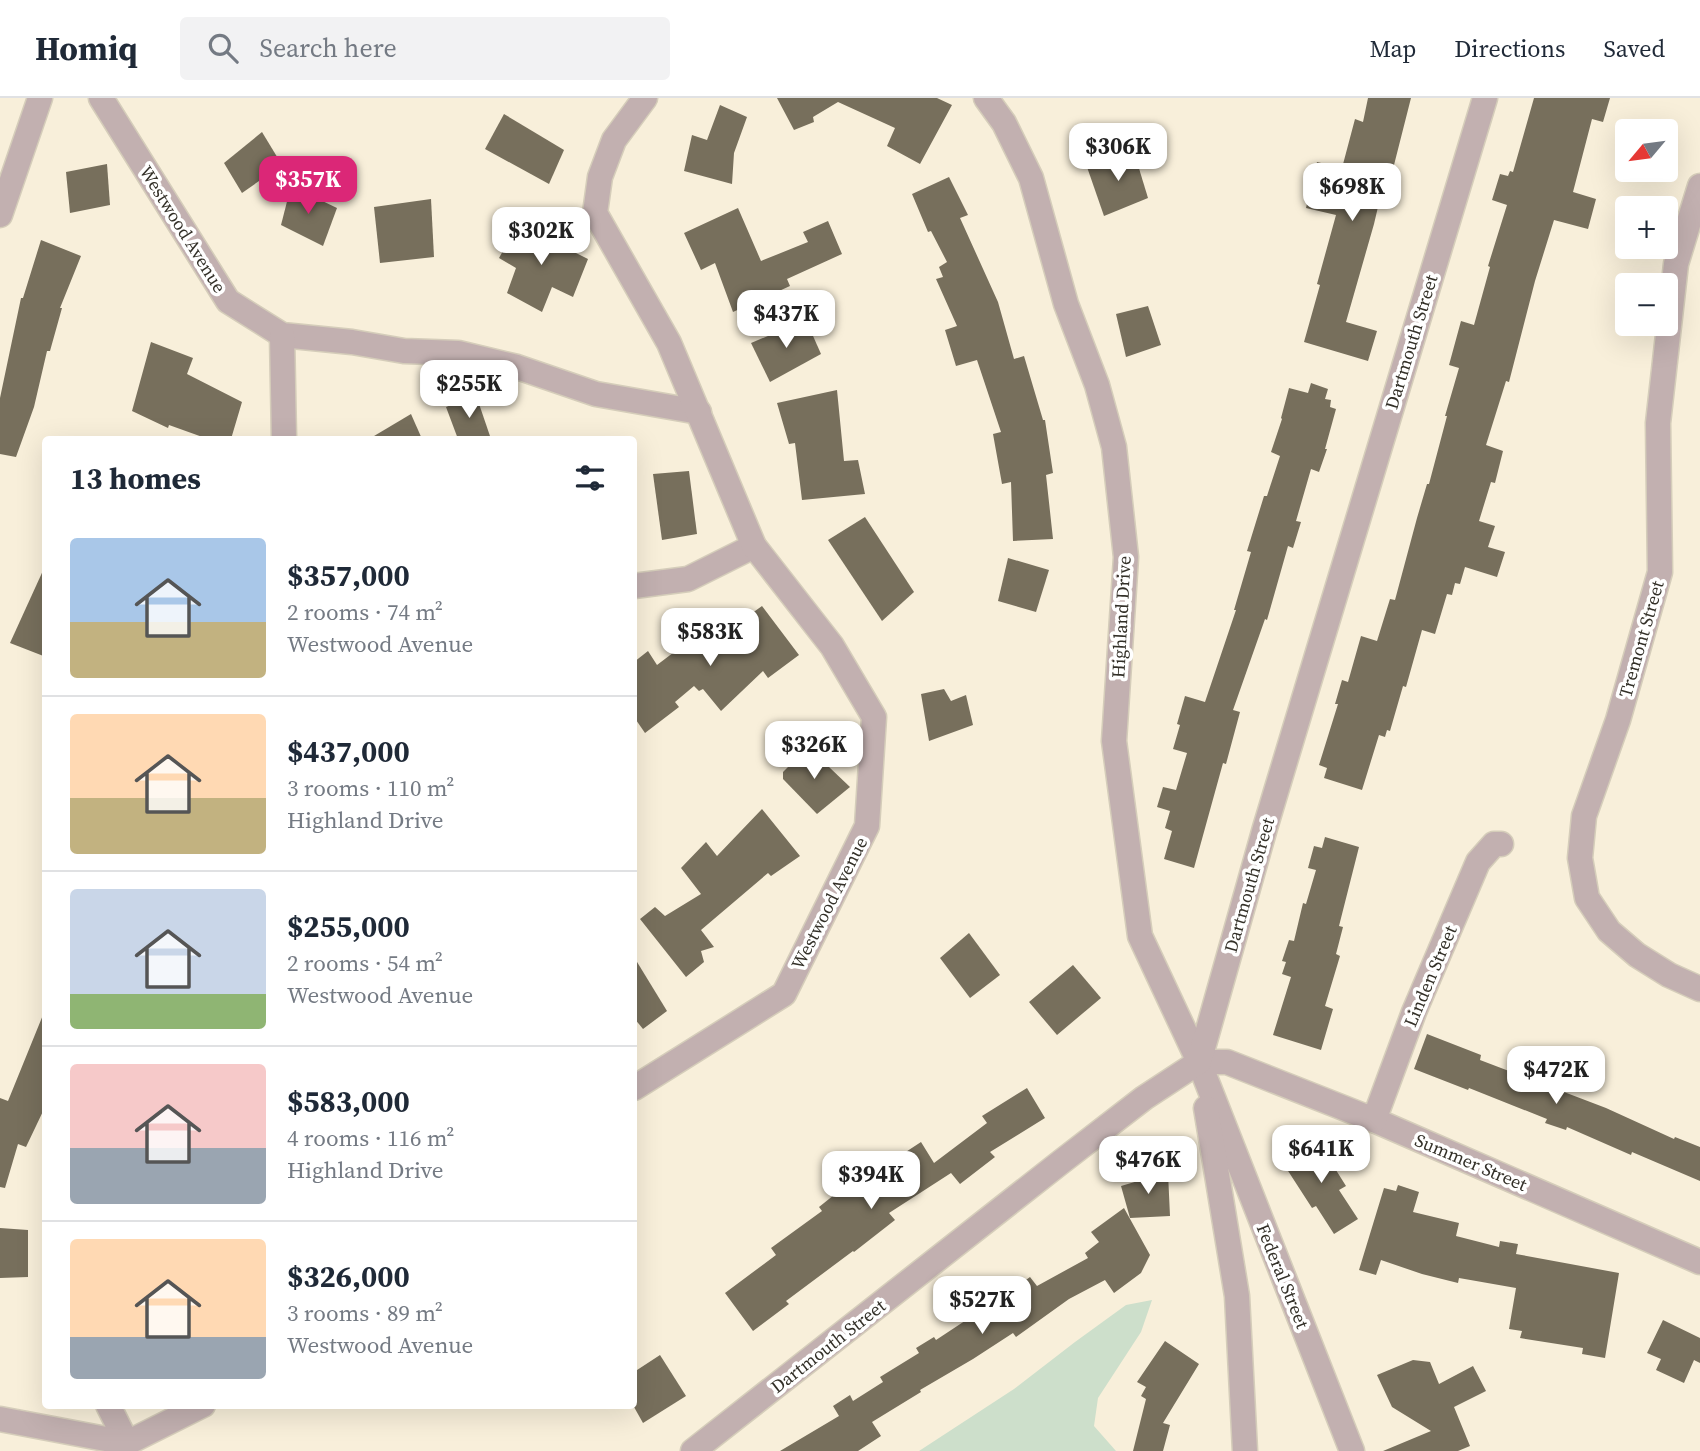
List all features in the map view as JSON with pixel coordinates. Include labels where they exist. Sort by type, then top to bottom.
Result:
[{"type":"street","points":[[0,215],[40,98]]},
{"type":"street","name":"Westwood Avenue","points":[[101,98],[228,301],[282,335],[404,351],[458,353],[517,367],[596,394],[699,412]]},
{"type":"street","points":[[637,586],[688,579],[754,546],[669,343],[595,213],[600,177],[614,140],[645,98]]},
{"type":"street","name":"Highland Drive","points":[[986,98],[1004,123],[1031,178],[1066,304],[1097,385],[1114,447],[1126,557],[1114,741],[1140,936],[1199,1062]]},
{"type":"street","name":"Dartmouth Street","points":[[693,1451],[1144,1098],[1199,1062],[1265,828],[1485,98]]},
{"type":"street","name":"Tremont Street","points":[[1700,186],[1676,264],[1658,423],[1660,572],[1618,720],[1584,816],[1580,858],[1587,898],[1609,931],[1637,956],[1700,989]]},
{"type":"street","points":[[282,335],[284,436]]},
{"type":"street","name":"Westwood Avenue","points":[[637,1086],[784,994],[867,826],[874,718],[832,646],[754,546]]},
{"type":"street","name":"Linden Street","points":[[1374,1120],[1415,1012],[1478,862],[1494,844],[1501,844]]},
{"type":"street","points":[[1199,1062],[1237,1296],[1245,1451]]},
{"type":"street","name":"Summer Street","points":[[1199,1062],[1227,1062],[1374,1120],[1700,1262]]},
{"type":"street","name":"Federal Street","points":[[1199,1062],[1352,1451]]},
{"type":"street","points":[[109,1409],[123,1447]]},
{"type":"street","points":[[0,1419],[123,1447],[195,1409]]},
{"type":"green space","points":[[1152,1300],[1141,1332],[1098,1398],[1094,1426],[1116,1451],[919,1451],[1014,1389],[1126,1305]]},
{"type":"building","points":[[777,98],[937,98],[952,105],[920,164],[887,146],[895,128],[838,102],[813,117],[814,122],[794,130]]},
{"type":"building","points":[[1368,98],[1411,98],[1394,165],[1388,164],[1346,322],[1377,331],[1368,361],[1304,342],[1336,215],[1306,208],[1317,162],[1342,168],[1355,119],[1363,122]]},
{"type":"building","points":[[1534,98],[1610,98],[1603,122],[1592,119],[1573,192],[1596,199],[1588,229],[1554,220],[1509,382],[1506,381],[1486,445],[1503,451],[1495,483],[1491,482],[1479,521],[1495,526],[1488,547],[1505,552],[1497,577],[1465,567],[1460,584],[1455,583],[1452,595],[1447,594],[1435,634],[1422,630],[1390,731],[1387,730],[1385,737],[1379,735],[1362,790],[1324,778],[1327,768],[1319,765],[1338,704],[1335,704],[1342,680],[1348,682],[1361,636],[1377,641],[1390,599],[1395,600],[1459,368],[1449,365],[1461,321],[1474,325],[1490,267],[1488,266],[1507,205],[1492,200],[1500,174],[1508,176],[1510,171],[1513,172]]},
{"type":"building","points":[[720,105],[747,117],[734,153],[732,184],[684,171],[692,135],[707,140]]},
{"type":"building","points":[[504,114],[564,150],[549,184],[485,149]]},
{"type":"building","points":[[262,132],[282,165],[242,193],[224,163]]},
{"type":"building","points":[[1134,152],[1148,198],[1104,216],[1087,167]]},
{"type":"building","points":[[107,164],[110,205],[70,213],[66,172]]},
{"type":"building","points":[[949,177],[968,215],[960,218],[998,302],[1014,359],[1024,356],[1045,420],[1053,473],[1046,475],[1053,539],[1013,541],[1011,482],[1002,484],[993,434],[1001,432],[977,360],[956,366],[945,330],[957,326],[936,279],[943,277],[939,267],[947,262],[931,231],[928,232],[912,194]]},
{"type":"building","points":[[291,186],[337,208],[323,246],[281,225]]},
{"type":"building","points":[[431,199],[434,257],[380,263],[374,207]]},
{"type":"building","points":[[738,208],[761,261],[808,242],[803,232],[828,221],[842,254],[787,279],[790,286],[733,312],[715,263],[701,270],[684,233]]},
{"type":"building","points":[[518,224],[588,259],[573,297],[552,287],[542,312],[507,293],[516,268],[499,258]]},
{"type":"building","points":[[41,240],[81,256],[60,308],[34,407],[16,457],[0,454],[0,398],[21,298]]},
{"type":"building","points":[[1148,306],[1161,345],[1126,357],[1116,314]]},
{"type":"building","points":[[806,320],[821,354],[770,382],[751,343]]},
{"type":"building","points":[[151,342],[193,358],[187,374],[242,402],[232,436],[200,436],[169,425],[168,428],[132,411]]},
{"type":"building","points":[[1311,383],[1328,389],[1325,399],[1331,400],[1330,407],[1336,409],[1327,449],[1319,472],[1311,469],[1296,521],[1301,522],[1293,548],[1288,546],[1267,620],[1265,619],[1233,710],[1240,712],[1194,868],[1164,859],[1172,831],[1165,828],[1170,811],[1157,807],[1163,787],[1176,790],[1187,753],[1173,749],[1180,725],[1177,724],[1185,696],[1205,702],[1236,610],[1251,552],[1247,551],[1280,456],[1271,452],[1289,388],[1308,393]]},
{"type":"building","points":[[837,390],[844,461],[858,460],[865,494],[802,500],[795,443],[789,444],[777,403]]},
{"type":"building","points":[[476,395],[490,436],[457,436],[446,407]]},
{"type":"building","points":[[411,414],[421,436],[374,436]]},
{"type":"building","points":[[689,471],[697,534],[662,540],[653,474]]},
{"type":"building","points":[[865,517],[914,592],[882,621],[828,540]]},
{"type":"building","points":[[1008,558],[1049,570],[1036,612],[998,601]]},
{"type":"building","points":[[42,573],[42,655],[10,643]]},
{"type":"building","points":[[762,606],[799,655],[768,678],[763,671],[721,711],[703,689],[699,691],[694,686],[675,702],[679,707],[645,733],[637,721],[637,660],[648,651],[657,665],[690,640],[696,644],[707,635],[712,642]]},
{"type":"building","points":[[944,689],[951,701],[966,695],[973,725],[929,741],[921,694]]},
{"type":"building","points":[[808,747],[850,787],[817,814],[783,779],[783,772]]},
{"type":"building","points":[[762,809],[800,856],[771,876],[768,873],[701,930],[714,947],[701,951],[704,962],[686,977],[640,919],[655,907],[665,916],[701,894],[681,868],[706,842],[717,856]]},
{"type":"building","points":[[1325,837],[1359,847],[1339,926],[1343,927],[1336,954],[1340,956],[1325,1006],[1333,1009],[1321,1050],[1273,1035],[1291,977],[1282,974],[1286,962],[1282,961],[1289,940],[1294,941],[1303,903],[1306,904],[1316,870],[1308,868],[1314,846],[1322,848]]},
{"type":"building","points":[[969,933],[1000,975],[970,998],[940,958]]},
{"type":"building","points":[[637,962],[667,1011],[643,1029],[637,1022]]},
{"type":"building","points":[[1073,965],[1101,998],[1057,1035],[1029,1002]]},
{"type":"building","points":[[42,1017],[42,1113],[26,1147],[18,1144],[5,1188],[0,1187],[0,1098],[8,1101]]},
{"type":"building","points":[[1427,1034],[1481,1055],[1480,1060],[1606,1108],[1674,1139],[1675,1137],[1700,1147],[1700,1181],[1567,1127],[1566,1130],[1545,1123],[1547,1119],[1414,1069]]},
{"type":"building","points":[[1027,1088],[1045,1118],[990,1152],[995,1157],[960,1184],[951,1173],[889,1213],[895,1220],[786,1301],[789,1304],[753,1331],[725,1293],[776,1255],[771,1248],[822,1211],[819,1207],[859,1175],[863,1180],[921,1142],[934,1163],[987,1123],[982,1116]]},
{"type":"building","points":[[1319,1143],[1346,1186],[1339,1190],[1358,1219],[1334,1234],[1316,1206],[1312,1208],[1281,1160],[1304,1145],[1308,1151]]},
{"type":"building","points":[[1153,1170],[1168,1173],[1170,1216],[1130,1218],[1121,1186],[1138,1181],[1137,1175]]},
{"type":"building","points":[[1398,1185],[1419,1192],[1413,1212],[1459,1223],[1456,1236],[1499,1247],[1500,1241],[1518,1244],[1516,1254],[1619,1273],[1605,1358],[1582,1354],[1583,1348],[1520,1338],[1522,1331],[1509,1329],[1516,1288],[1459,1278],[1458,1283],[1381,1260],[1376,1275],[1359,1270],[1384,1188],[1396,1191]]},
{"type":"building","points":[[1124,1208],[1150,1255],[1141,1273],[1114,1293],[1105,1280],[1069,1299],[1016,1337],[1013,1333],[920,1390],[921,1392],[872,1422],[881,1436],[858,1451],[780,1451],[839,1416],[833,1406],[850,1395],[853,1401],[883,1382],[880,1377],[919,1353],[916,1348],[934,1337],[936,1340],[1030,1277],[1037,1286],[1088,1258],[1085,1253],[1099,1242],[1091,1232]]},
{"type":"building","points":[[0,1228],[28,1230],[28,1277],[0,1278]]},
{"type":"building","points":[[1663,1320],[1700,1338],[1700,1363],[1694,1360],[1684,1383],[1656,1370],[1661,1359],[1647,1353]]},
{"type":"building","points":[[1165,1341],[1199,1364],[1163,1423],[1170,1425],[1163,1451],[1133,1451],[1146,1399],[1141,1396],[1146,1387],[1137,1382]]},
{"type":"building","points":[[660,1355],[686,1396],[643,1423],[635,1409],[637,1370]]},
{"type":"building","points":[[1413,1360],[1430,1362],[1439,1384],[1473,1366],[1486,1391],[1454,1407],[1470,1446],[1458,1451],[1383,1451],[1431,1431],[1392,1407],[1377,1375]]}]
